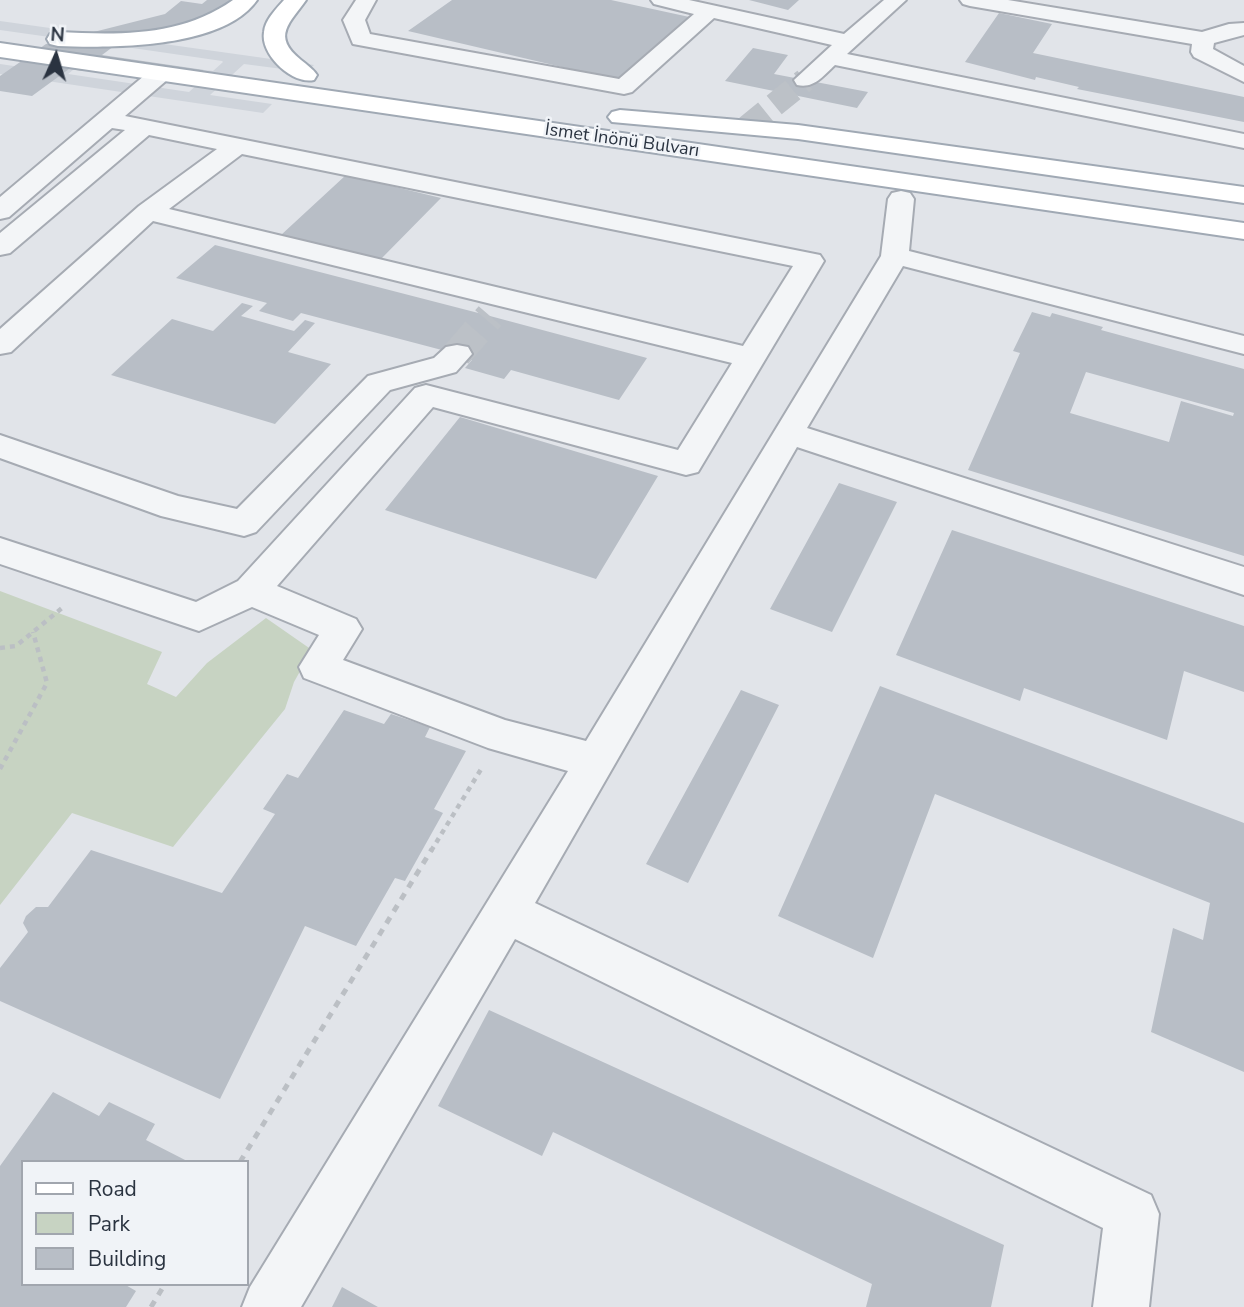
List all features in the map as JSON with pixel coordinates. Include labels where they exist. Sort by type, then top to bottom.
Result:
[{"type":"main road","points":[[0,36],[148,39],[210,23],[247,0]]},
{"type":"main road","points":[[296,0],[276,25],[274,42],[281,57],[306,75]]},
{"type":"main road","name":"İsmet İnönü Bulvarı","points":[[0,36],[306,75],[562,123],[1244,231]]},
{"type":"main road","name":"İsmet İnönü Bulvarı","points":[[0,50],[159,75],[562,123],[1244,210]]},
{"type":"main road","points":[[562,123],[798,132],[1244,195]]},
{"type":"main road","points":[[562,123],[785,180],[1219,253]]},
{"type":"street","points":[[366,0],[354,20],[361,39],[624,87],[709,11]]},
{"type":"street","points":[[661,0],[709,11],[840,50],[1244,141]]},
{"type":"street","points":[[805,80],[896,0]]},
{"type":"street","points":[[970,0],[1203,39],[1229,30],[1244,29]]},
{"type":"street","points":[[1203,39],[1202,52],[1244,75]]},
{"type":"street","points":[[0,211],[159,75]]},
{"type":"street","points":[[0,551],[199,617],[251,591],[426,395],[687,464],[810,261],[108,120]]},
{"type":"street","points":[[0,247],[145,127]]},
{"type":"street","points":[[0,345],[149,212],[238,145]]},
{"type":"street","points":[[270,1307],[895,256],[901,199]]},
{"type":"street","points":[[149,212],[496,307],[751,358]]},
{"type":"street","points":[[895,256],[1244,345]]},
{"type":"street","points":[[0,446],[173,507],[244,523],[379,383],[445,366],[457,354]]},
{"type":"street","points":[[788,433],[1244,581]]},
{"type":"street","points":[[251,591],[343,629],[318,667],[502,736],[596,761]]},
{"type":"street","points":[[506,912],[1132,1214],[1121,1307]]},
{"type":"path","points":[[0,648],[16,646],[93,582]]},
{"type":"path","points":[[0,769],[47,683],[33,632]]},
{"type":"path","points":[[241,1160],[502,736]]},
{"type":"path","points":[[151,1307],[164,1286]]},
{"type":"shaded area","points":[[0,21],[314,65],[306,72],[244,64],[210,95],[272,104],[263,113],[0,74],[0,64],[48,71],[85,42],[0,30]],"holes":[[[105,44],[222,61],[213,71],[204,70],[198,75],[200,82],[189,92],[68,74]]]},
{"type":"green space","points":[[0,591],[162,652],[147,684],[176,697],[207,663],[266,618],[312,650],[294,682],[285,709],[173,847],[72,813],[0,905]]},
{"type":"building","points":[[207,0],[230,0],[212,15],[122,40],[102,55],[204,70],[192,80],[92,65],[84,71],[69,69],[32,96],[0,91],[0,76],[46,44],[165,14],[181,1],[202,4]]},
{"type":"building","points":[[452,0],[611,0],[694,18],[626,82],[408,31]]},
{"type":"building","points":[[749,0],[799,0],[788,10]]},
{"type":"building","points":[[999,13],[1052,24],[1033,53],[1244,97],[1244,122],[1077,89],[1079,87],[1036,77],[1035,80],[965,62]]},
{"type":"building","points":[[753,48],[788,55],[774,74],[868,92],[857,108],[725,81]]},
{"type":"building","points":[[346,175],[441,198],[380,260],[281,235]]},
{"type":"building","points":[[215,245],[647,358],[619,400],[511,370],[504,379],[465,368],[472,360],[457,354],[301,313],[293,321],[259,311],[267,303],[176,278]]},
{"type":"building","points":[[242,303],[253,306],[241,316],[294,331],[305,320],[315,323],[288,352],[331,364],[275,424],[111,375],[172,319],[213,331]]},
{"type":"building","points":[[1032,312],[1050,317],[1052,313],[1103,327],[1101,330],[1244,369],[1244,556],[968,470],[1020,353],[1013,351]],"holes":[[[1086,372],[1234,413],[1233,416],[1181,401],[1169,442],[1070,413]]]},
{"type":"building","points":[[460,417],[658,476],[596,579],[385,510]]},
{"type":"building","points":[[839,483],[897,502],[832,632],[770,609]]},
{"type":"building","points":[[952,530],[1244,626],[1244,692],[1184,671],[1167,740],[1024,688],[1020,701],[896,655]]},
{"type":"building","points":[[880,686],[1244,823],[1244,1072],[1151,1032],[1173,928],[1203,940],[1210,903],[935,794],[873,958],[778,916]]},
{"type":"building","points":[[741,690],[779,705],[688,883],[646,864]]},
{"type":"building","points":[[344,710],[384,724],[391,714],[430,727],[425,737],[466,751],[434,809],[443,813],[405,881],[395,878],[356,946],[305,926],[220,1099],[0,1001],[0,968],[28,932],[23,923],[26,916],[36,907],[48,907],[91,850],[222,893],[275,814],[263,809],[287,774],[298,778]]},
{"type":"building","points":[[489,1010],[1004,1245],[991,1307],[866,1307],[872,1284],[553,1132],[542,1156],[438,1106]]},
{"type":"building","points":[[53,1092],[99,1116],[109,1102],[155,1124],[146,1140],[185,1160],[21,1160],[21,1286],[127,1286],[136,1291],[126,1307],[0,1307],[0,1166]]},
{"type":"building","points":[[342,1287],[378,1307],[332,1307]]},
{"type":"tunnel","points":[[747,127],[805,80]]},
{"type":"tunnel","points":[[457,354],[490,316]]}]
